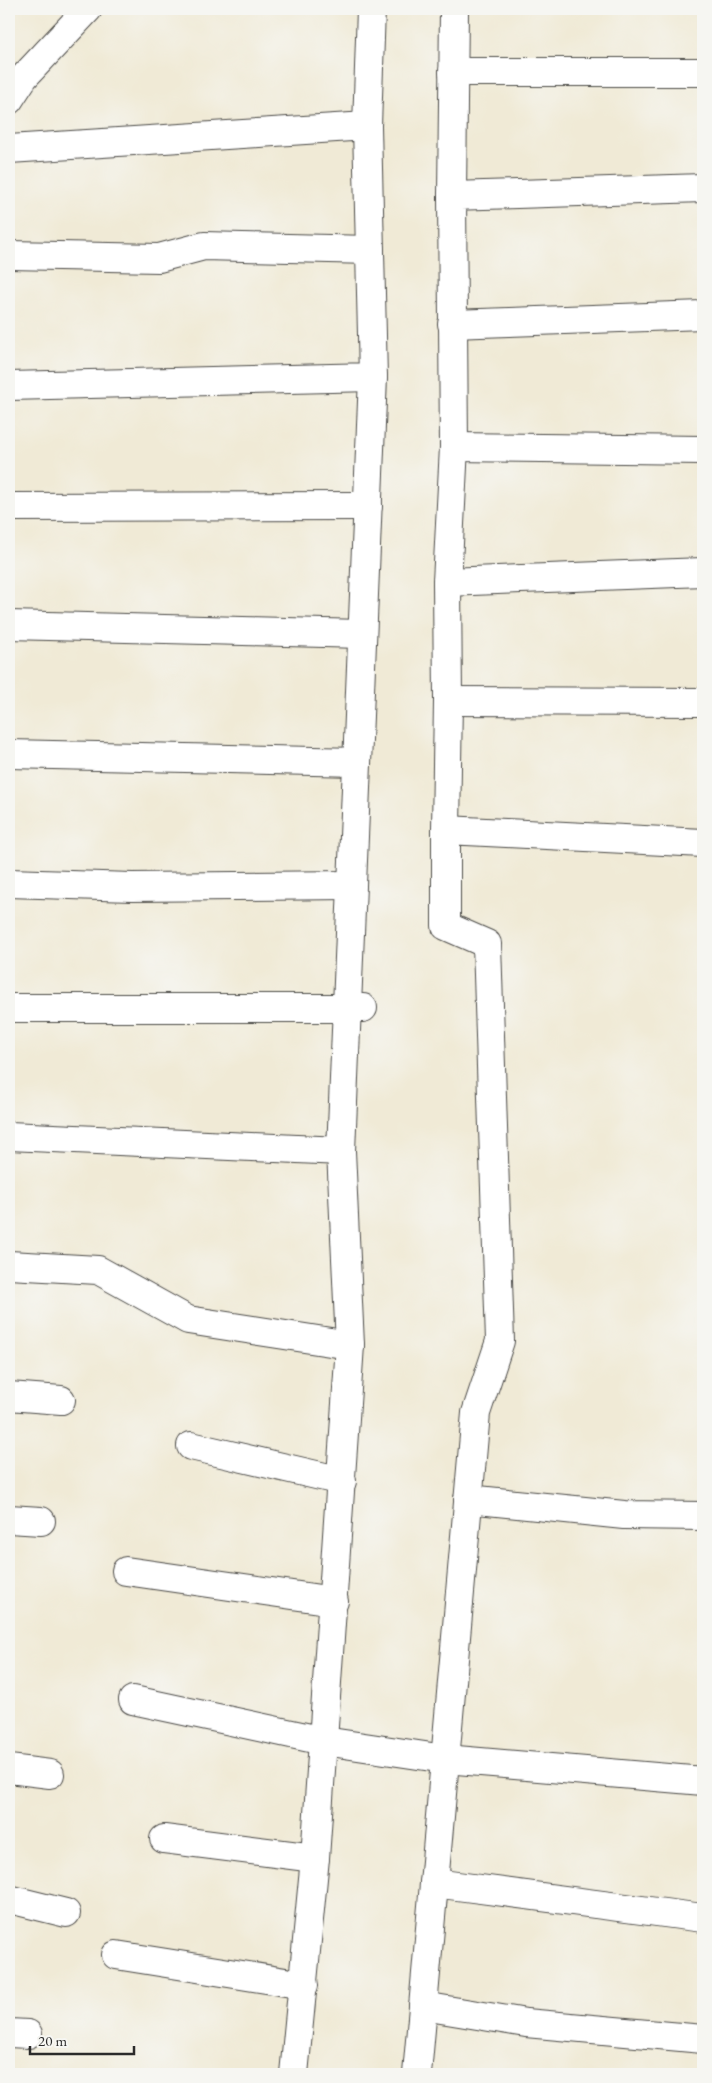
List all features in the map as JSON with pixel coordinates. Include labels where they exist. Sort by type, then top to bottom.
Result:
[{"type":"street","points":[[9,100],[24,77],[88,9]]},
{"type":"street","points":[[294,2074],[304,1985],[324,1741],[350,1345],[341,1151],[355,1007],[352,885],[373,377],[367,126],[371,9]]},
{"type":"street","points":[[417,2074],[476,1413],[500,1341],[486,944],[446,926],[447,582],[454,447],[452,196],[454,9]]},
{"type":"street","points":[[453,72],[703,72]]},
{"type":"street","points":[[9,149],[367,126]]},
{"type":"street","points":[[452,196],[703,188]]},
{"type":"street","points":[[9,255],[159,258],[204,246],[370,250]]},
{"type":"street","points":[[452,324],[703,315]]},
{"type":"street","points":[[9,386],[373,377]]},
{"type":"street","points":[[454,447],[703,450]]},
{"type":"street","points":[[9,507],[368,506]]},
{"type":"street","points":[[447,582],[703,572]]},
{"type":"street","points":[[9,625],[362,634]]},
{"type":"street","points":[[448,701],[703,702]]},
{"type":"street","points":[[9,754],[357,762]]},
{"type":"street","points":[[446,830],[703,843]]},
{"type":"street","points":[[9,883],[132,887],[352,885]]},
{"type":"street","points":[[9,1008],[355,1007]]},
{"type":"street","points":[[9,1136],[341,1151]]},
{"type":"street","points":[[9,1265],[98,1270],[188,1320],[350,1345]]},
{"type":"street","points":[[9,1396],[60,1400]]},
{"type":"street","points":[[191,1446],[342,1481]]},
{"type":"street","points":[[468,1499],[624,1515],[703,1516]]},
{"type":"street","points":[[9,1519],[41,1521]]},
{"type":"street","points":[[126,1571],[334,1601]]},
{"type":"street","points":[[133,1700],[324,1741],[445,1760],[703,1780]]},
{"type":"street","points":[[9,1769],[50,1774]]},
{"type":"street","points":[[164,1839],[315,1858]]},
{"type":"street","points":[[434,1883],[703,1918]]},
{"type":"street","points":[[9,1899],[66,1913]]},
{"type":"street","points":[[116,1955],[304,1985]]},
{"type":"street","points":[[423,2006],[526,2023],[703,2039]]}]
